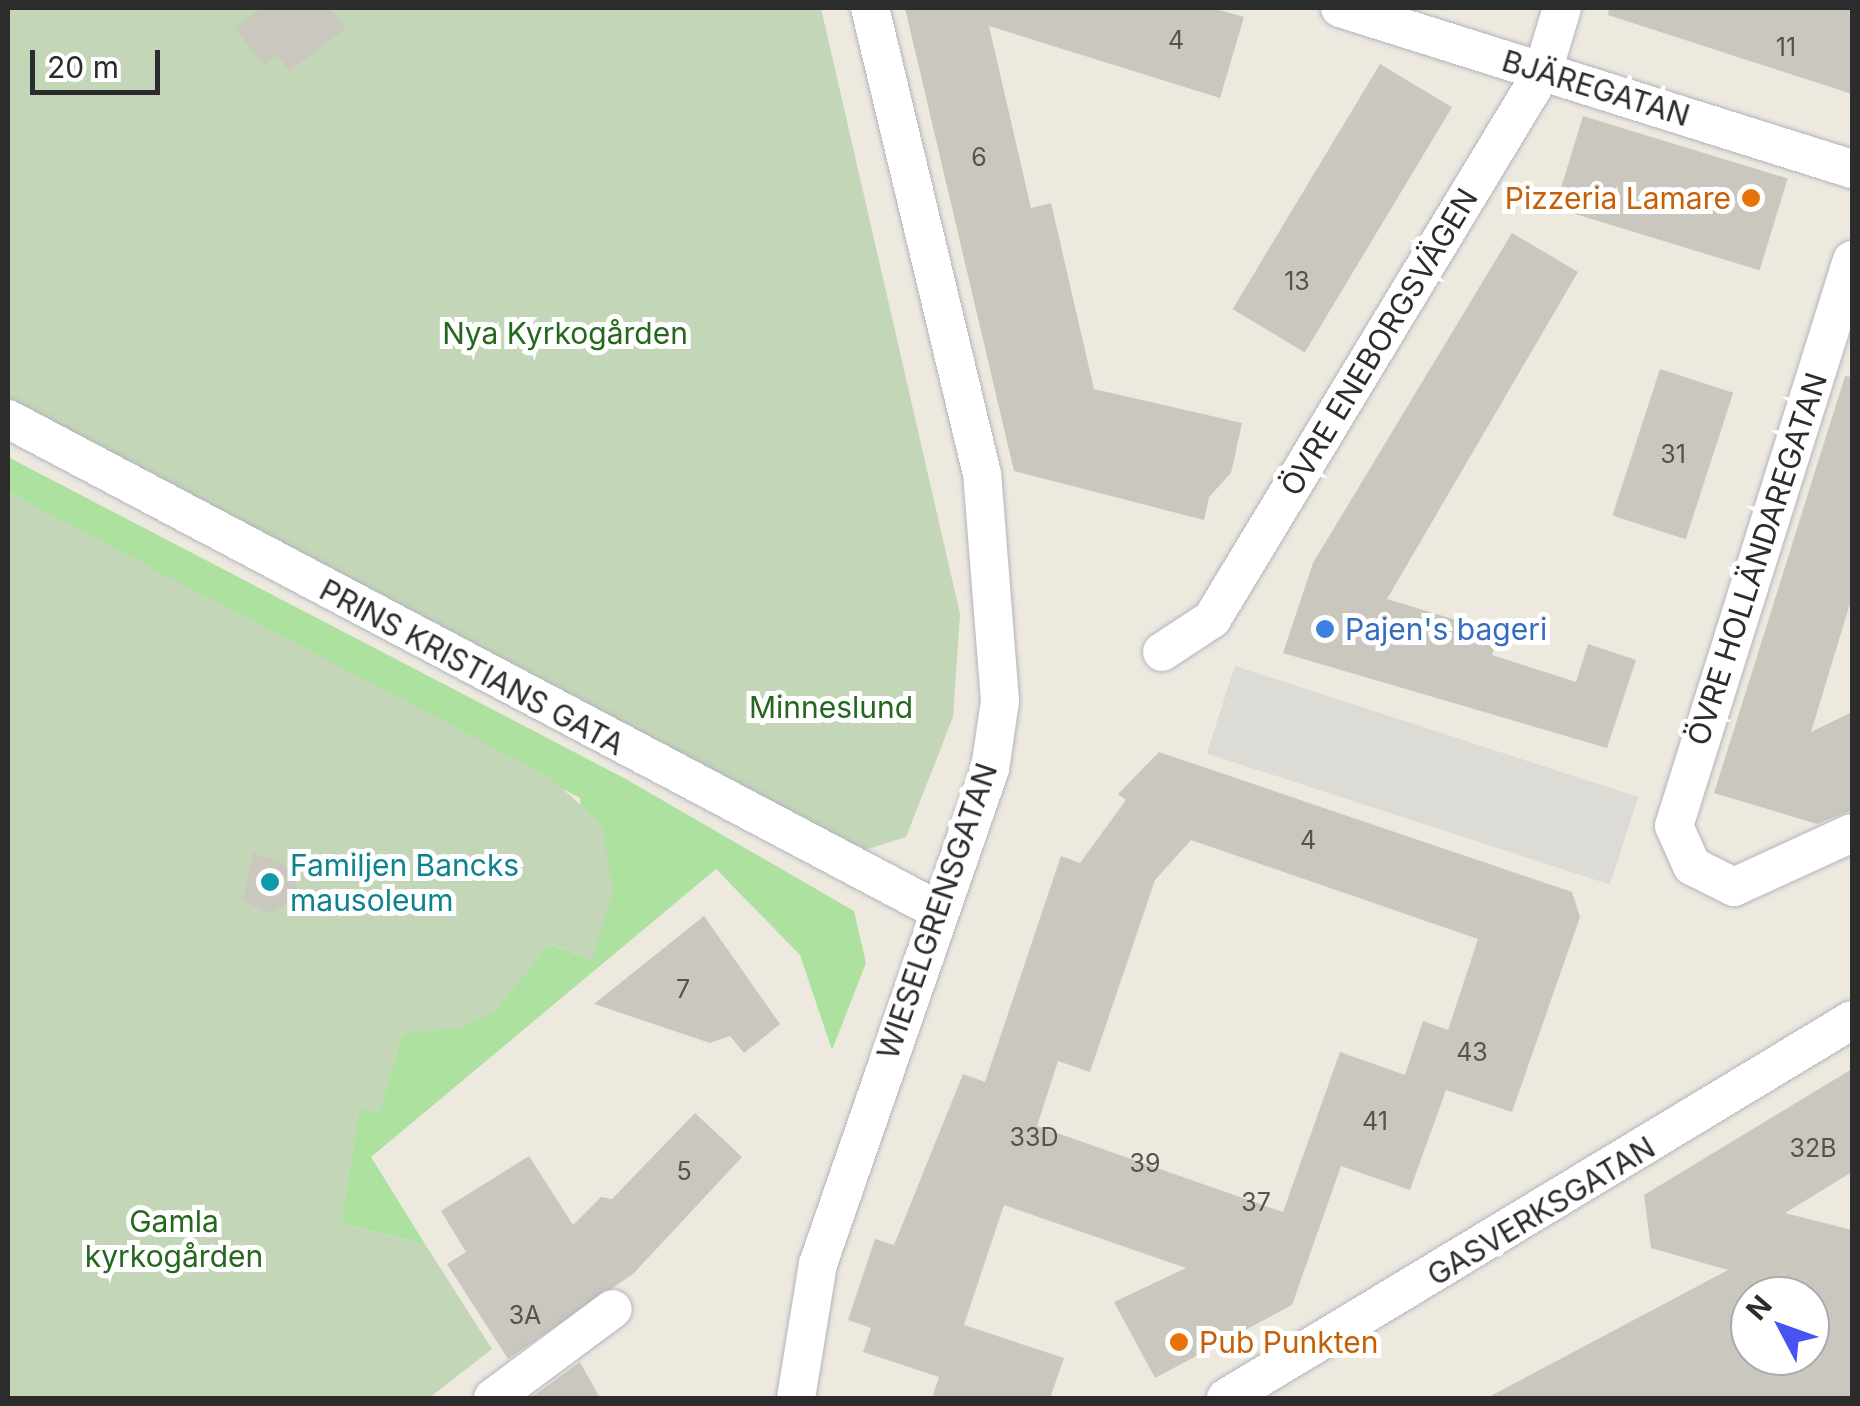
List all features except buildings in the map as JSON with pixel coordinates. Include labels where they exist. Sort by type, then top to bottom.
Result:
[{"type":"street","name":"WIESELGRENSGATAN","points":[[796,1398],[818,1264],[990,768],[1002,637],[950,318],[870,8]]},
{"type":"street","name":"BJÄREGATAN","points":[[1340,8],[1852,168]]},
{"type":"street","name":"ÖVRE ENEBORGSVÄGEN","points":[[1162,652],[1212,619],[1542,71],[1562,8]]},
{"type":"street","name":"ÖVRE HOLLÄNDAREGATAN","points":[[1852,260],[1679,800],[1680,850],[1734,887],[1852,833]]},
{"type":"street","name":"PRINS KRISTIANS GATA","points":[[8,419],[938,911]]},
{"type":"street","name":"GASVERKSGATAN","points":[[1226,1398],[1852,1020]]},
{"type":"street","points":[[493,1398],[613,1309]]},
{"type":"green space","name":"Nya Kyrkogården","points":[[8,8],[821,8],[960,614],[953,717],[906,837],[861,851],[8,402]]},
{"type":"green space","points":[[8,457],[624,778],[854,911],[866,963],[832,1050],[800,955],[716,869],[371,1157],[425,1244],[341,1223],[359,1107],[379,1111],[403,1033],[464,1027],[550,944],[592,960],[580,798],[8,492]]},
{"type":"green space","name":"Gamla kyrkogården","points":[[8,492],[550,777],[602,825],[613,893],[592,960],[551,944],[495,1011],[464,1027],[403,1033],[379,1112],[359,1108],[341,1223],[425,1244],[492,1349],[429,1398],[8,1398]]},
{"type":"shaded area","points":[[1235,666],[1638,797],[1610,885],[1207,753]]},
{"type":"place","name":"Pizzeria Lamare","points":[[1751,198]]},
{"type":"place","name":"Pajen's bageri","points":[[1325,629]]},
{"type":"place","name":"Familjen Bancks mausoleum","points":[[270,882]]},
{"type":"place","name":"Pub Punkten","points":[[1179,1342]]},
{"type":"park label","name":"Minneslund","points":[[831,707]]}]
